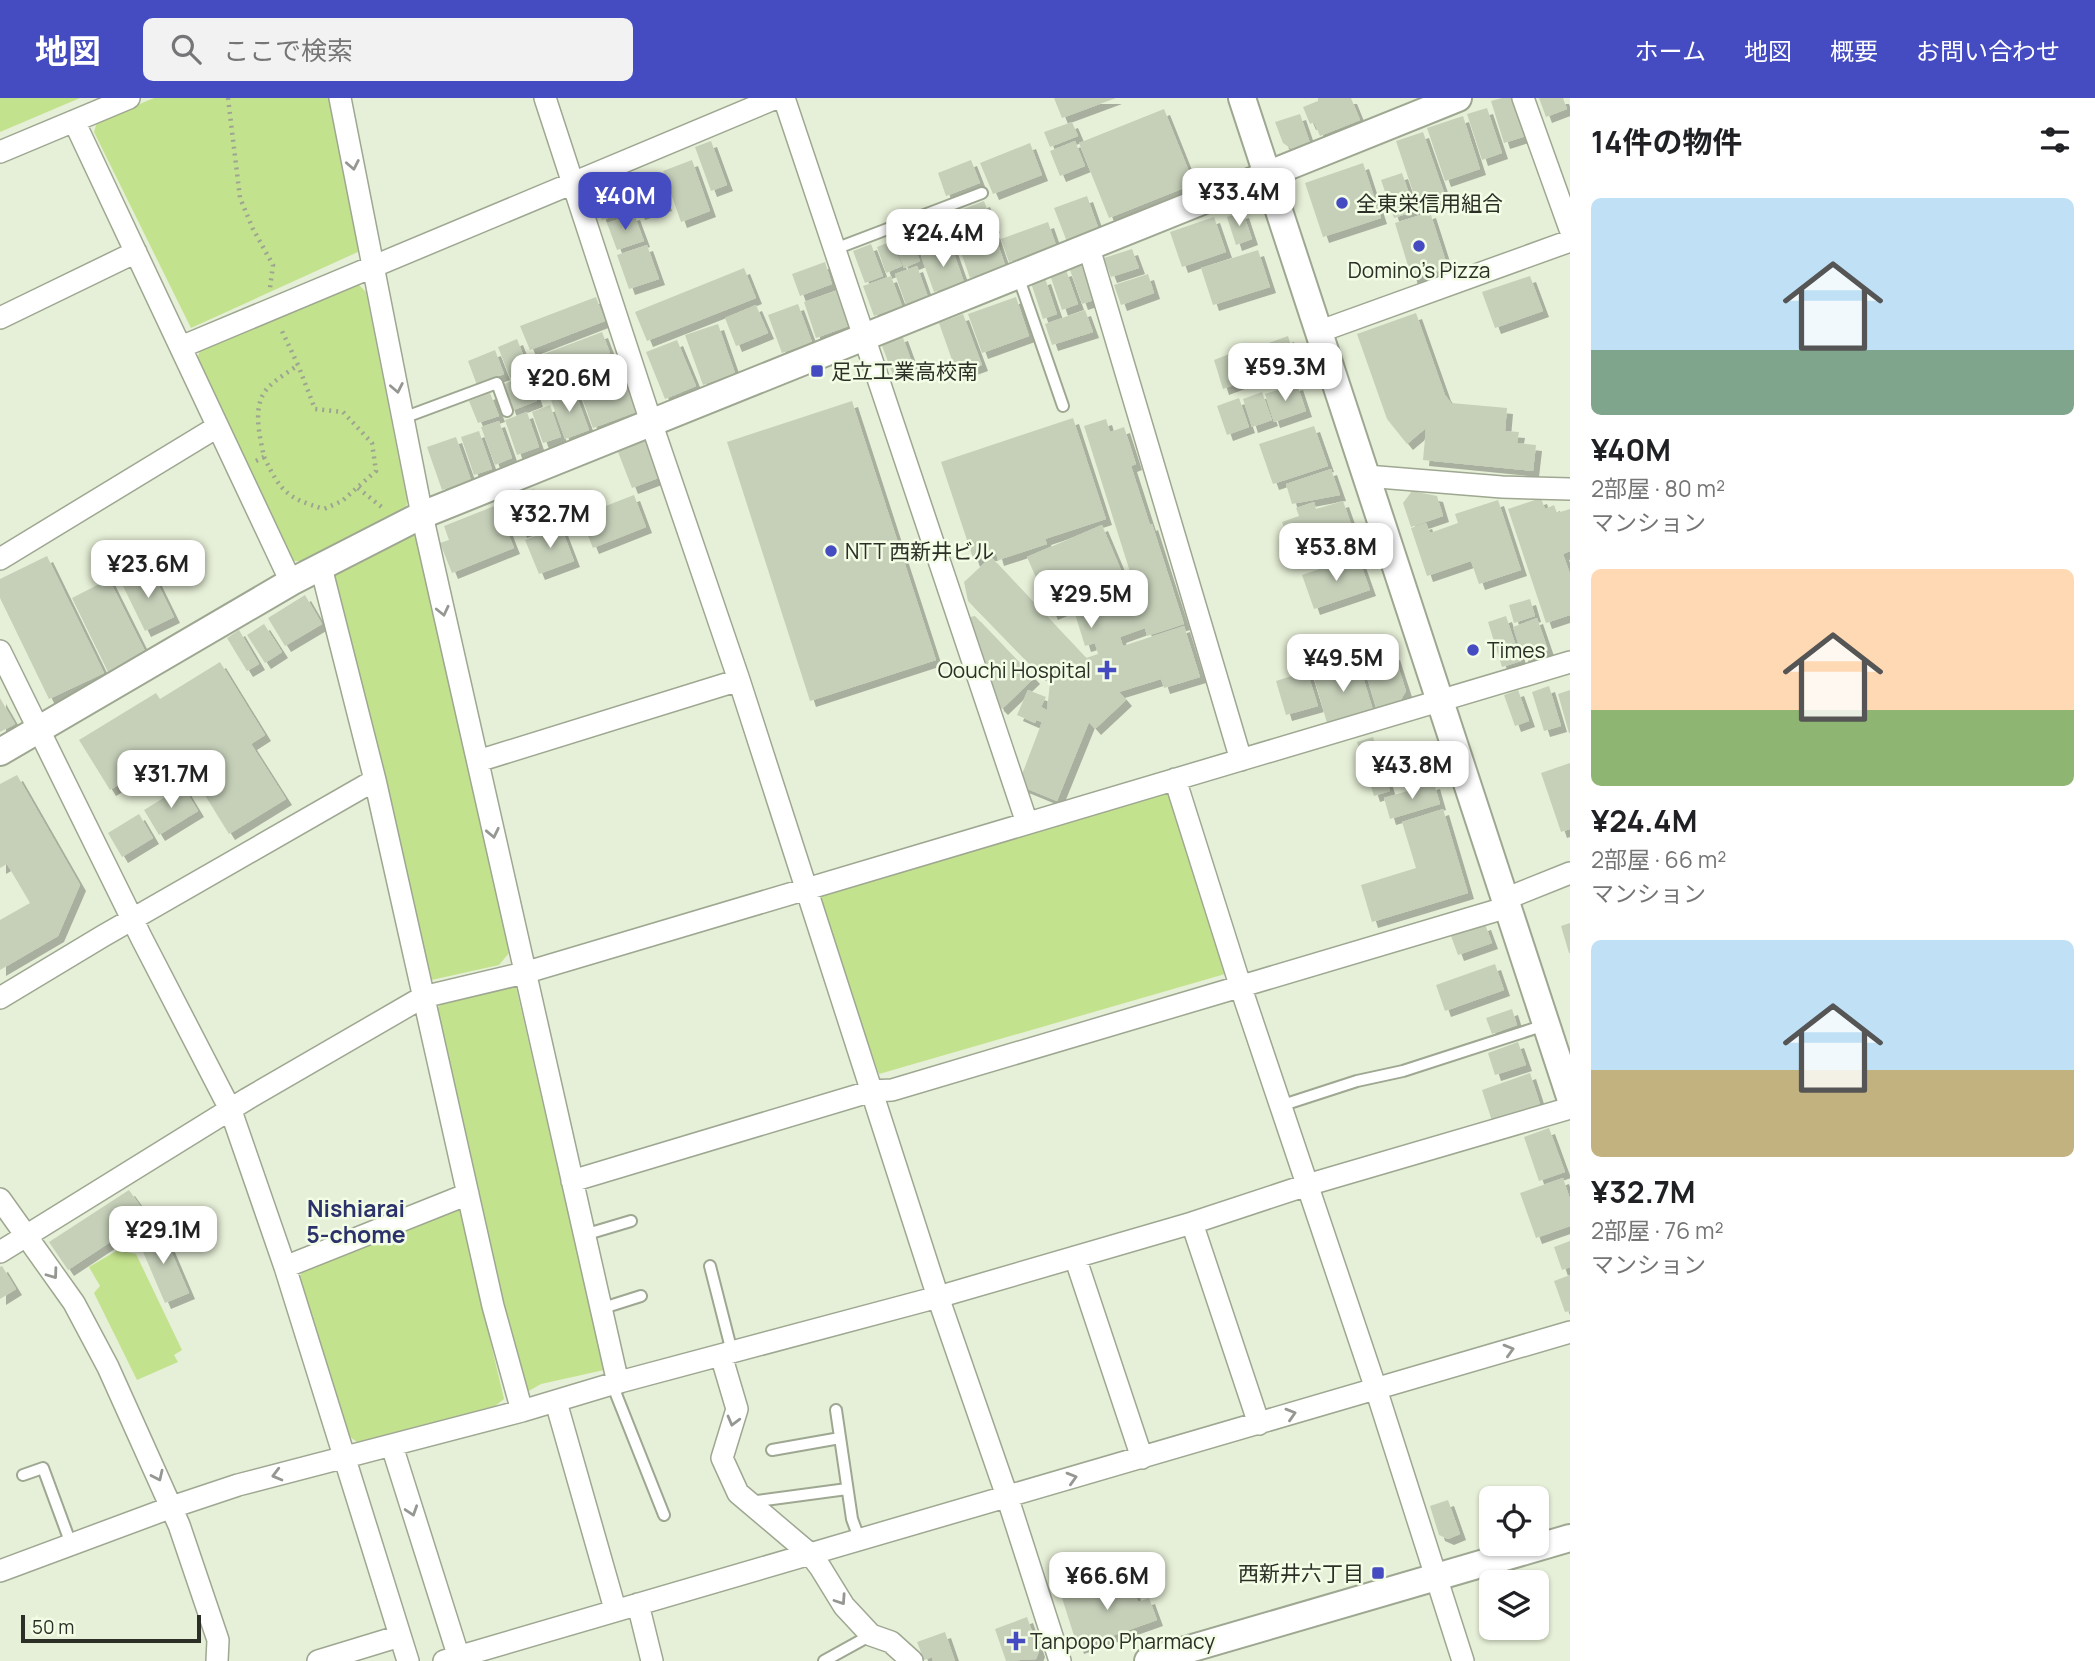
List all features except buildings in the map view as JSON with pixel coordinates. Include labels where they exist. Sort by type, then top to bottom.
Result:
[{"type":"street","points":[[0,152],[129,98]]},
{"type":"street","points":[[340,98],[422,515],[615,1384]]},
{"type":"street","points":[[545,98],[739,680],[938,1297],[1007,1496],[1060,1661]]},
{"type":"street","points":[[181,346],[776,98]]},
{"type":"street","points":[[784,98],[1027,823]]},
{"type":"street","points":[[1242,98],[1570,1097]]},
{"type":"street","points":[[0,752],[291,582],[422,515],[1458,98]]},
{"type":"street","points":[[1523,98],[1570,229]]},
{"type":"street","points":[[74,121],[291,582]]},
{"type":"street","points":[[1318,332],[1570,241]]},
{"type":"street","points":[[1089,248],[1241,760]]},
{"type":"street","points":[[0,318],[136,252]]},
{"type":"street","points":[[0,559],[217,427]]},
{"type":"street","points":[[1366,476],[1502,487],[1570,489]]},
{"type":"street","points":[[321,567],[375,780],[493,1306],[522,1411]]},
{"type":"street","points":[[0,652],[132,919],[231,1111],[285,1267],[408,1661]]},
{"type":"street","points":[[0,1252],[423,997],[524,973],[1570,662]]},
{"type":"street","points":[[478,761],[739,680]]},
{"type":"street","points":[[1175,779],[1241,988],[1376,1389],[1463,1661]]},
{"type":"street","points":[[0,998],[375,780]]},
{"type":"street","points":[[572,1181],[872,1091],[892,1090],[1241,988],[1506,903],[1570,873]]},
{"type":"street","points":[[0,1571],[238,1485],[556,1402],[726,1353],[938,1297],[1570,1108]]},
{"type":"street","points":[[285,1267],[468,1194]]},
{"type":"street","points":[[0,1199],[80,1314],[108,1367],[172,1507],[218,1640],[217,1661]]},
{"type":"street","points":[[1192,1223],[1259,1424]]},
{"type":"street","points":[[1075,1257],[1142,1458]]},
{"type":"street","points":[[392,1446],[454,1660],[615,1609],[1570,1332]]},
{"type":"street","points":[[726,1353],[737,1409],[722,1458],[738,1493],[810,1554],[844,1606],[871,1635],[891,1642],[912,1661]]},
{"type":"street","points":[[556,1402],[615,1609]]},
{"type":"street","points":[[1148,1661],[1198,1654],[1436,1577],[1570,1538]]},
{"type":"street","points":[[638,1604],[652,1661]]},
{"type":"street","points":[[318,1661],[400,1636]]},
{"type":"lane","points":[[835,249],[982,192]]},
{"type":"lane","points":[[1017,275],[1063,406]]},
{"type":"lane","points":[[403,418],[497,383],[507,411]]},
{"type":"lane","points":[[1280,1106],[1357,1081],[1403,1071],[1546,1025]]},
{"type":"lane","points":[[584,1235],[631,1221]]},
{"type":"lane","points":[[710,1266],[726,1353]]},
{"type":"lane","points":[[600,1309],[641,1296]]},
{"type":"lane","points":[[615,1384],[664,1516]]},
{"type":"lane","points":[[836,1410],[852,1519],[859,1538]]},
{"type":"lane","points":[[772,1450],[840,1438]]},
{"type":"lane","points":[[23,1475],[43,1468],[71,1544]]},
{"type":"lane","points":[[748,1502],[848,1489]]},
{"type":"lane","points":[[824,1661],[871,1635]]},
{"type":"path","points":[[264,457],[277,484],[289,496],[324,509],[342,501],[376,471],[372,443],[343,412],[315,409],[298,365]]},
{"type":"green space","points":[[0,98],[80,98],[0,132]]},
{"type":"green space","points":[[154,98],[329,98],[360,251],[191,328],[94,132],[97,122]]},
{"type":"green space","points":[[357,283],[366,292],[407,500],[406,510],[303,561],[294,561],[197,360],[200,350]]},
{"type":"green space","points":[[418,530],[509,953],[499,965],[427,981],[332,574]]},
{"type":"green space","points":[[1170,791],[1225,974],[879,1074],[816,898]]},
{"type":"green space","points":[[505,984],[516,987],[604,1370],[541,1384],[527,1392],[523,1390],[436,1011],[443,1000]]},
{"type":"green space","points":[[459,1208],[504,1399],[495,1406],[357,1442],[346,1434],[297,1281],[303,1271]]},
{"type":"green space","points":[[118,1250],[136,1254],[182,1350],[174,1355],[178,1362],[137,1380],[94,1293],[100,1286],[89,1267]]},
{"type":"place","name":"全東栄信用組合","points":[[1342,203]]},
{"type":"place","name":"Domino's Pizza","points":[[1419,246]]},
{"type":"place","name":"足立工業高校南","points":[[817,371]]},
{"type":"place","name":"NTT 西新井ビル","points":[[831,551]]},
{"type":"place","name":"Times","points":[[1473,650]]},
{"type":"place","name":"Oouchi Hospital","points":[[1107,670]]},
{"type":"place","name":"西新井六丁目","points":[[1378,1573]]},
{"type":"place","name":"Tanpopo Pharmacy","points":[[1016,1641]]},
{"type":"district","name":"Nishiarai 5-chome","points":[[356,1221]]}]
